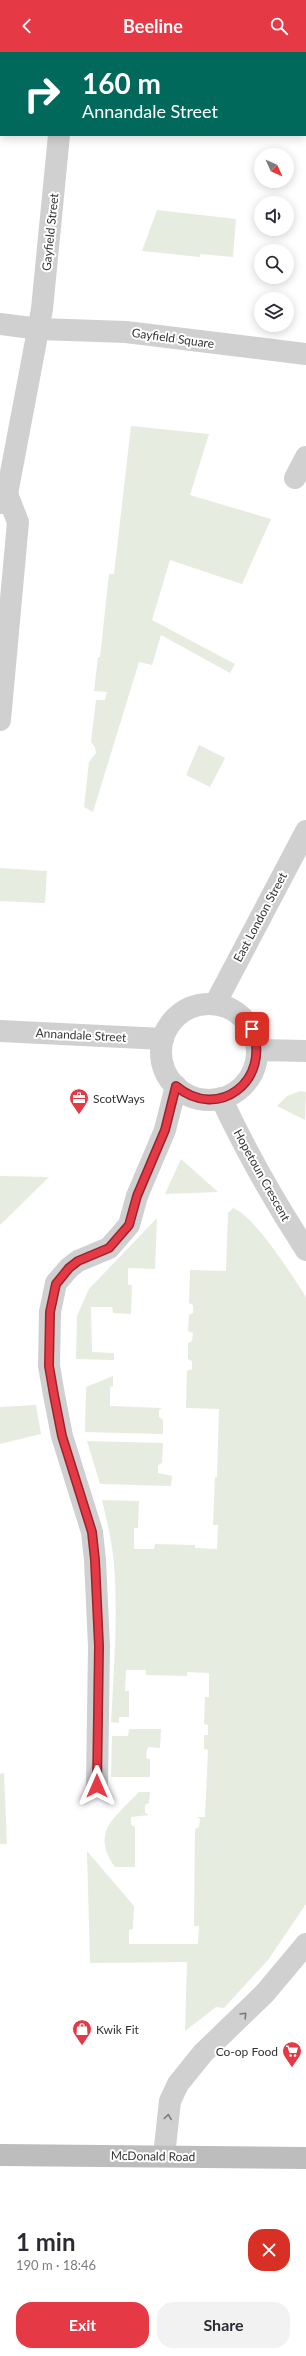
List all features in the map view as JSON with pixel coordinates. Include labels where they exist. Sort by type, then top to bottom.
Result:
[{"type":"street","name":"Gayfield Street","points":[[39,329],[59,136]]},
{"type":"street","name":"Gayfield Square","points":[[0,324],[39,329],[126,332],[306,354]]},
{"type":"street","points":[[0,720],[18,522],[4,499],[39,329]]},
{"type":"street","points":[[295,478],[306,457]]},
{"type":"street","name":"East London Street","points":[[215,1004],[306,831]]},
{"type":"street","points":[[215,1004],[226,1007],[243,1018],[252,1029],[257,1050],[257,1060],[247,1080],[233,1093],[221,1098],[205,1099],[193,1097],[176,1086],[164,1067],[161,1051],[163,1039],[172,1022],[182,1012],[198,1005],[215,1004]]},
{"type":"street","name":"Annandale Street","points":[[0,1031],[163,1039]]},
{"type":"street","points":[[257,1050],[306,1051]]},
{"type":"street","points":[[97,1786],[99,1646],[95,1560],[92,1532],[62,1436],[54,1395],[49,1366],[50,1312],[56,1284],[69,1268],[78,1261],[109,1248],[129,1225],[137,1196],[165,1130],[176,1086]]},
{"type":"street","name":"Hopetoun Crescent","points":[[221,1098],[250,1159],[306,1250]]},
{"type":"street","points":[[164,2156],[170,2101],[178,2084],[194,2063],[265,1993],[306,1944]]},
{"type":"street","name":"McDonald Road","points":[[0,2155],[306,2158]]},
{"type":"shaded area","points":[[157,210],[236,219],[233,257],[200,254],[200,257],[142,251]]},
{"type":"shaded area","points":[[131,426],[209,434],[190,495],[271,519],[242,584],[170,560],[152,620],[235,664],[230,673],[161,635],[152,665],[139,662],[93,812],[84,807],[89,762],[96,753],[95,747],[91,742],[96,700],[105,700],[107,692],[94,691],[98,657],[100,657],[109,574],[114,574]]},
{"type":"shaded area","points":[[199,745],[225,758],[210,787],[186,775]]},
{"type":"shaded area","points":[[0,868],[47,871],[45,903],[0,901]]},
{"type":"shaded area","points":[[300,1091],[306,1092],[305,1120],[277,1106],[287,1096]]},
{"type":"shaded area","points":[[181,1159],[218,1192],[165,1194]]},
{"type":"shaded area","points":[[0,1176],[49,1177],[0,1225]]},
{"type":"shaded area","points":[[233,1208],[242,1213],[262,1234],[306,1297],[306,1904],[268,1960],[224,2008],[216,2007],[185,2031],[187,1962],[90,1963],[87,1851],[134,1906],[133,1929],[129,1930],[129,1944],[198,1944],[199,1926],[194,1926],[195,1829],[199,1827],[200,1819],[197,1817],[205,1817],[208,1750],[204,1749],[204,1735],[208,1735],[208,1725],[204,1724],[205,1697],[209,1697],[209,1673],[187,1672],[187,1676],[146,1675],[146,1670],[126,1670],[125,1691],[129,1691],[129,1717],[119,1717],[119,1723],[111,1722],[116,1603],[112,1547],[102,1500],[139,1501],[138,1528],[134,1528],[134,1549],[154,1549],[155,1544],[195,1545],[195,1548],[217,1549],[218,1525],[213,1525],[215,1477],[217,1477],[219,1409],[186,1408],[187,1371],[192,1369],[192,1361],[188,1359],[188,1343],[192,1341],[193,1333],[188,1331],[189,1315],[193,1313],[193,1305],[189,1303],[190,1270],[226,1271],[228,1213]]},
{"type":"shaded area","points":[[157,1218],[155,1269],[128,1268],[128,1285],[132,1285],[131,1314],[113,1313],[112,1307],[91,1307],[92,1352],[114,1353],[114,1360],[76,1359],[77,1316],[89,1289]]},
{"type":"shaded area","points":[[113,1376],[113,1386],[110,1387],[110,1406],[162,1408],[159,1410],[159,1417],[163,1420],[163,1434],[85,1432],[86,1387]]},
{"type":"shaded area","points":[[36,1405],[41,1434],[0,1444],[0,1407]]},
{"type":"shaded area","points":[[87,1441],[163,1443],[162,1463],[158,1465],[158,1473],[172,1476],[171,1486],[100,1484]]},
{"type":"shaded area","points":[[129,1729],[161,1729],[160,1748],[149,1747],[147,1749],[146,1758],[150,1759],[150,1777],[111,1777],[112,1736],[128,1736]]},
{"type":"shaded area","points":[[4,1773],[7,1844],[0,1844],[0,1774]]},
{"type":"shaded area","points":[[139,1792],[150,1792],[149,1803],[145,1805],[145,1813],[149,1815],[131,1817],[131,1825],[135,1827],[135,1867],[115,1867],[108,1855],[105,1844],[105,1834],[114,1818]]},
{"type":"place","name":"ScotWays","points":[[79,1115]]},
{"type":"place","name":"Kwik Fit","points":[[82,2046]]},
{"type":"place","name":"Co-op Food","points":[[292,2068]]},
{"type":"route","points":[[97,1786],[99,1646],[95,1560],[92,1532],[62,1436],[54,1395],[49,1366],[48,1338],[50,1312],[56,1284],[69,1268],[78,1261],[109,1248],[129,1225],[137,1196],[165,1130],[176,1086],[193,1097],[212,1100],[227,1096],[241,1088],[252,1073],[257,1060],[256,1043],[252,1029]]}]
